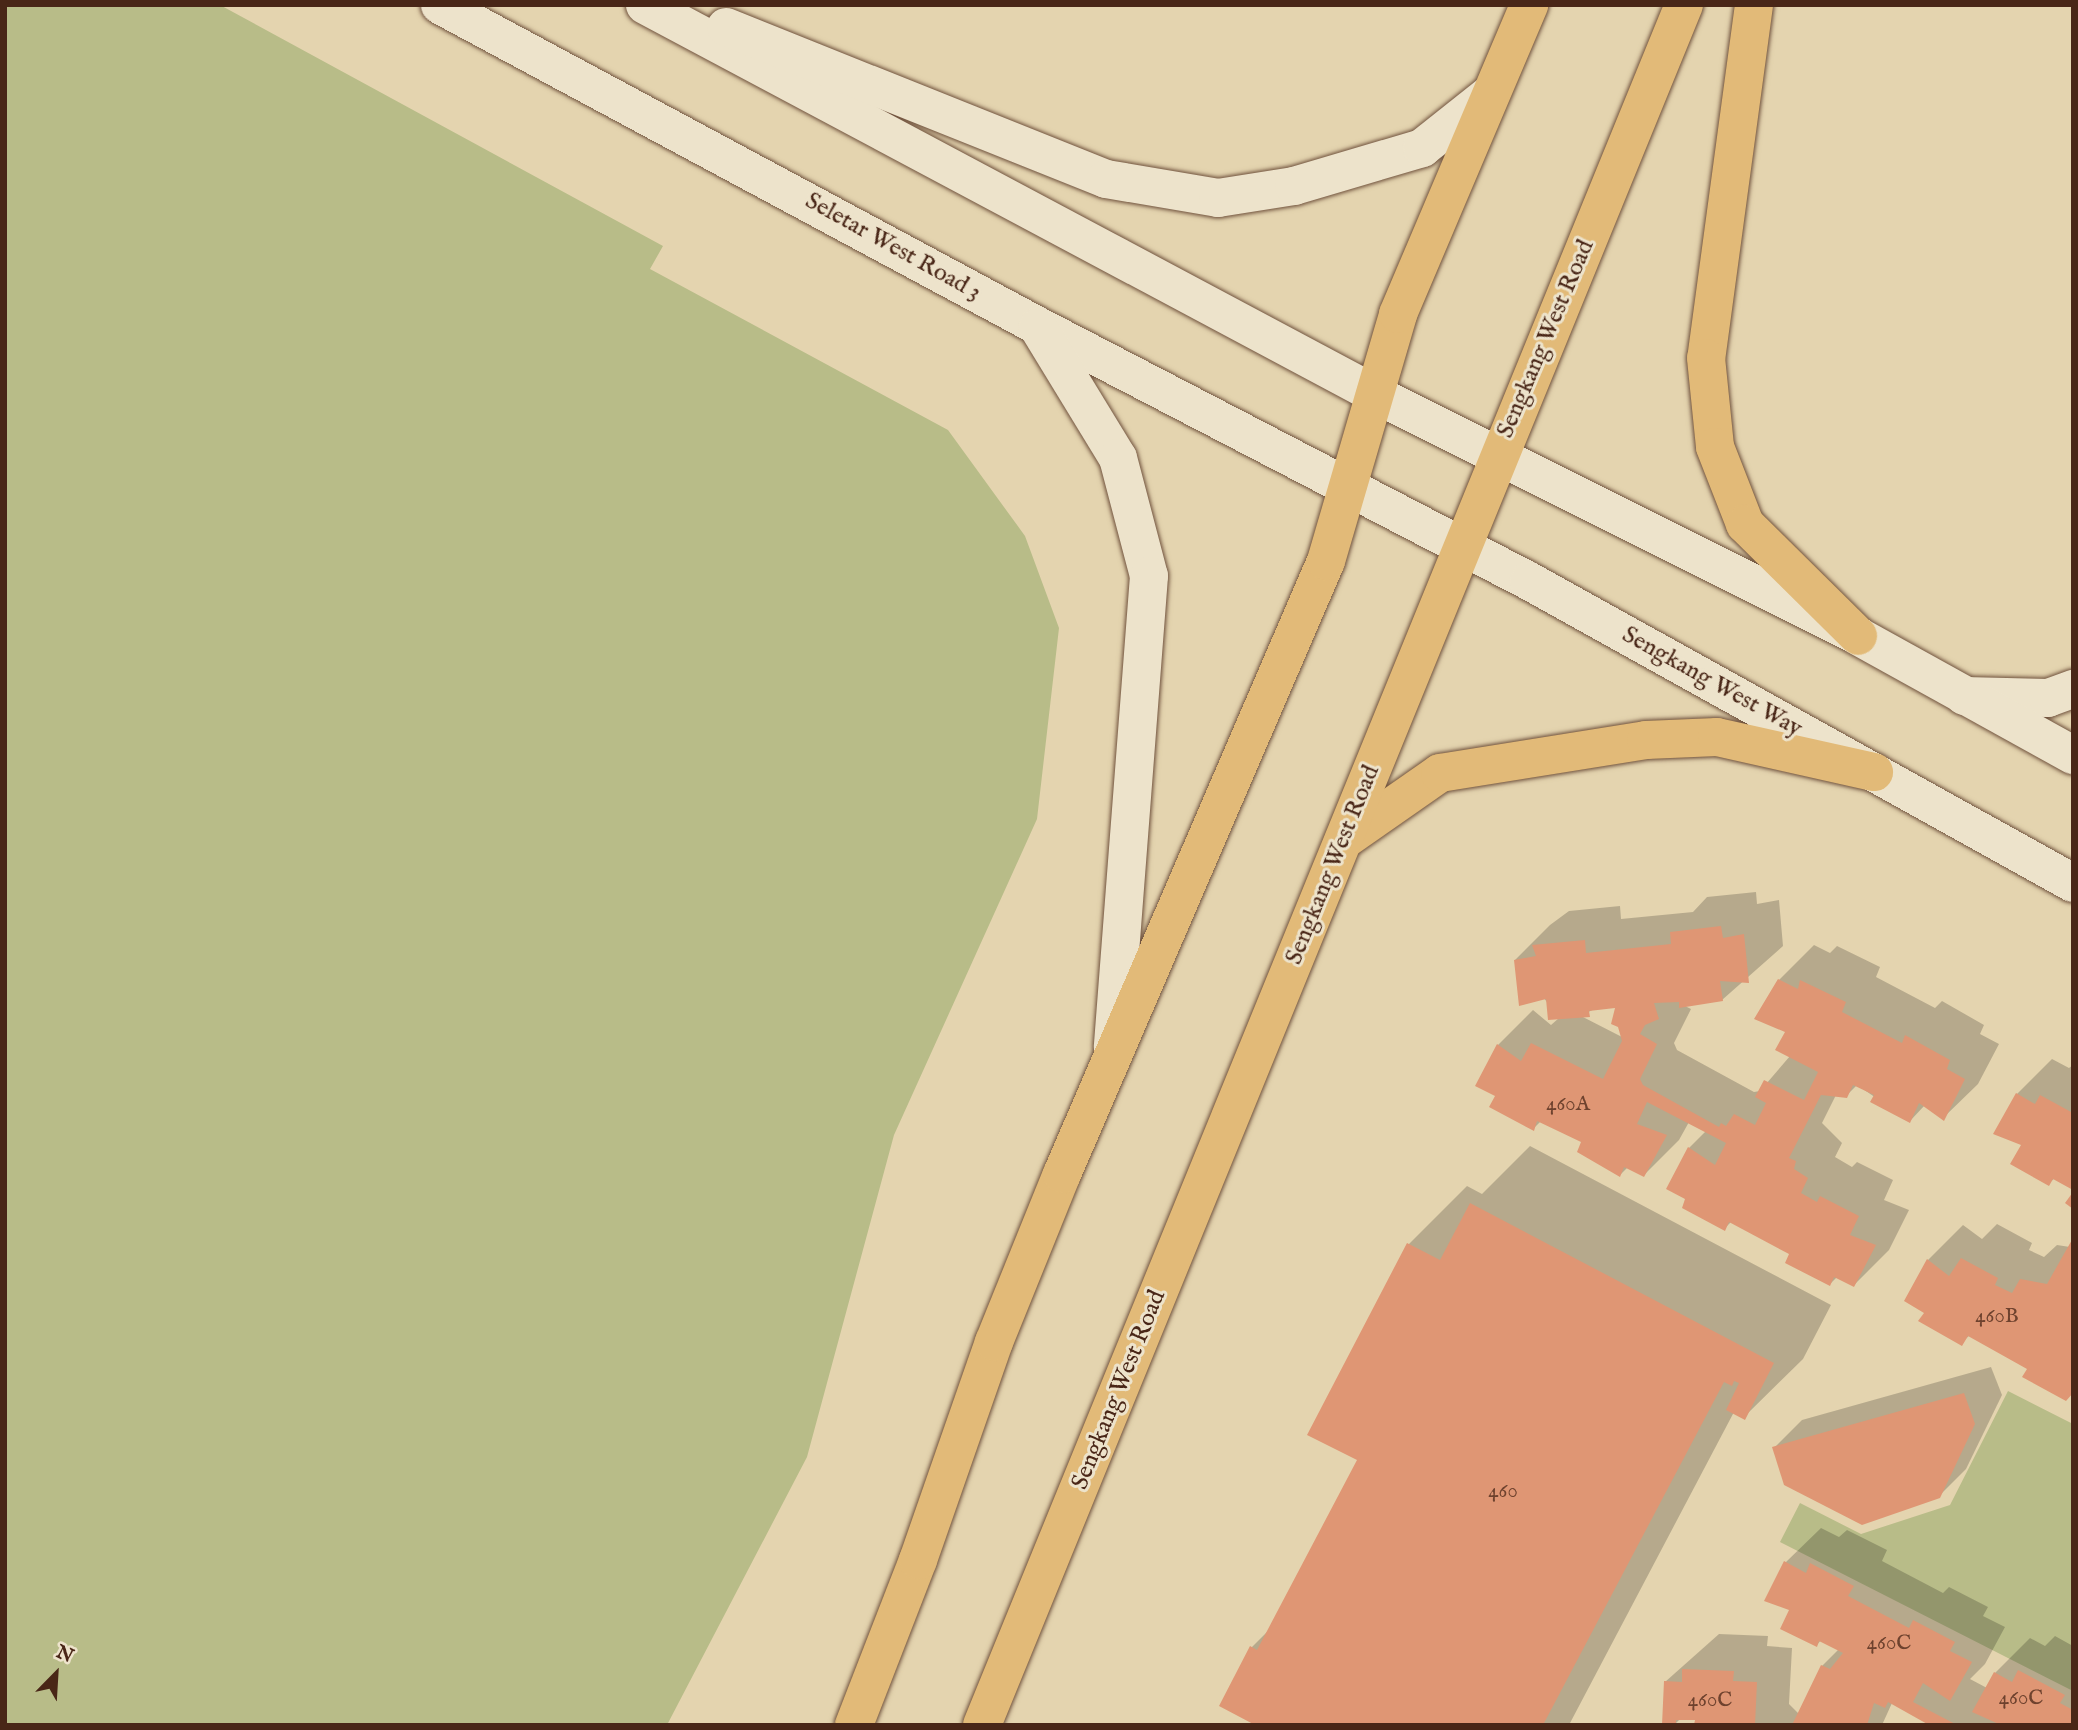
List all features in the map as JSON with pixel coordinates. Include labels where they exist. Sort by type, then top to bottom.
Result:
[{"type":"main road","name":"Seletar West Road 3","points":[[440,5],[1038,326],[1349,484]]},
{"type":"main road","points":[[645,5],[1375,394],[1858,636],[2073,755]]},
{"type":"main road","points":[[653,5],[754,35],[1106,179],[1218,198],[1294,186],[1422,148],[1490,94]]},
{"type":"main road","points":[[854,1725],[918,1560],[994,1342],[1113,1049],[1326,561],[1398,314],[1528,5]]},
{"type":"main road","name":"Sengkang West Road","points":[[982,1725],[1344,840],[1498,455],[1684,5]]},
{"type":"main road","points":[[1754,5],[1706,358],[1715,447],[1745,524],[1858,636]]},
{"type":"main road","points":[[1038,326],[1118,457],[1149,576],[1113,1049]]},
{"type":"main road","name":"Sengkang West Way","points":[[1349,484],[2073,883]]},
{"type":"main road","points":[[1964,696],[2048,698],[2073,690]]},
{"type":"main road","points":[[1344,840],[1440,773],[1646,740],[1717,737],[1874,772]]},
{"type":"green space","points":[[5,5],[220,5],[663,246],[650,269],[948,430],[1025,536],[1059,628],[1037,819],[894,1135],[807,1457],[667,1725],[5,1725]]},
{"type":"green space","points":[[2008,1391],[2073,1424],[2073,1691],[1780,1542],[1800,1503],[1861,1534],[1950,1505]]},
{"type":"building","points":[[1721,926],[1723,938],[1744,934],[1749,983],[1720,981],[1723,1001],[1679,1008],[1679,1002],[1654,1003],[1659,1019],[1645,1025],[1640,1034],[1657,1044],[1640,1079],[1643,1085],[1719,1127],[1721,1123],[1726,1126],[1734,1114],[1755,1125],[1766,1103],[1755,1097],[1764,1080],[1804,1100],[1818,1072],[1775,1050],[1785,1032],[1754,1019],[1778,979],[1798,989],[1800,980],[1846,1002],[1842,1012],[1902,1043],[1905,1035],[1950,1060],[1947,1069],[1965,1079],[1944,1121],[1919,1103],[1910,1123],[1870,1102],[1874,1095],[1853,1085],[1847,1098],[1821,1095],[1789,1158],[1796,1161],[1794,1169],[1808,1178],[1801,1193],[1817,1202],[1820,1196],[1859,1216],[1850,1235],[1876,1245],[1854,1287],[1834,1277],[1830,1286],[1785,1263],[1789,1254],[1729,1222],[1725,1231],[1682,1208],[1685,1199],[1666,1189],[1688,1147],[1715,1165],[1726,1143],[1647,1102],[1637,1124],[1667,1135],[1644,1177],[1624,1167],[1620,1177],[1577,1152],[1581,1142],[1537,1121],[1534,1131],[1489,1107],[1495,1096],[1475,1086],[1497,1044],[1521,1061],[1531,1043],[1603,1079],[1622,1041],[1618,1027],[1611,1024],[1615,1008],[1589,1011],[1590,1017],[1548,1020],[1546,999],[1519,1006],[1514,960],[1536,956],[1532,945],[1585,940],[1586,953],[1671,944],[1670,932]]},
{"type":"building","points":[[2016,1093],[2035,1104],[2040,1095],[2073,1113],[2073,1190],[2053,1179],[2049,1186],[2010,1164],[2021,1145],[1993,1134]]},
{"type":"building","points":[[2073,1192],[2073,1209],[2065,1203]]},
{"type":"building","points":[[1470,1203],[1774,1363],[1745,1420],[1726,1410],[1739,1383],[1734,1381],[1732,1386],[1724,1382],[1543,1725],[1255,1725],[1219,1706],[1250,1646],[1257,1650],[1357,1460],[1307,1435],[1407,1243],[1440,1260]]},
{"type":"building","points":[[2073,1238],[2073,1393],[2066,1401],[2022,1377],[2027,1369],[1968,1336],[1962,1346],[1918,1321],[1924,1313],[1904,1301],[1927,1259],[1949,1276],[1961,1258],[1998,1278],[1995,1285],[2012,1293],[2020,1279],[2047,1284]]},
{"type":"building","points":[[1964,1393],[1975,1424],[1940,1498],[1862,1525],[1784,1485],[1772,1447]]},
{"type":"building","points":[[1784,1561],[1806,1573],[1810,1563],[1854,1586],[1848,1596],[1909,1628],[1913,1620],[1955,1642],[1950,1651],[1972,1662],[1950,1701],[1923,1683],[1913,1702],[1957,1725],[1929,1725],[1888,1702],[1885,1708],[1874,1703],[1867,1725],[1792,1725],[1821,1665],[1830,1669],[1843,1653],[1819,1641],[1817,1647],[1780,1629],[1789,1610],[1764,1601]]},
{"type":"building","points":[[1682,1669],[1734,1671],[1733,1681],[1757,1682],[1755,1725],[1694,1725],[1695,1720],[1676,1720],[1676,1725],[1662,1725],[1664,1681],[1682,1682]]},
{"type":"building","points":[[2018,1670],[2065,1695],[2060,1703],[2073,1710],[2073,1725],[2001,1725],[1972,1712],[1994,1672],[2012,1682]]}]
